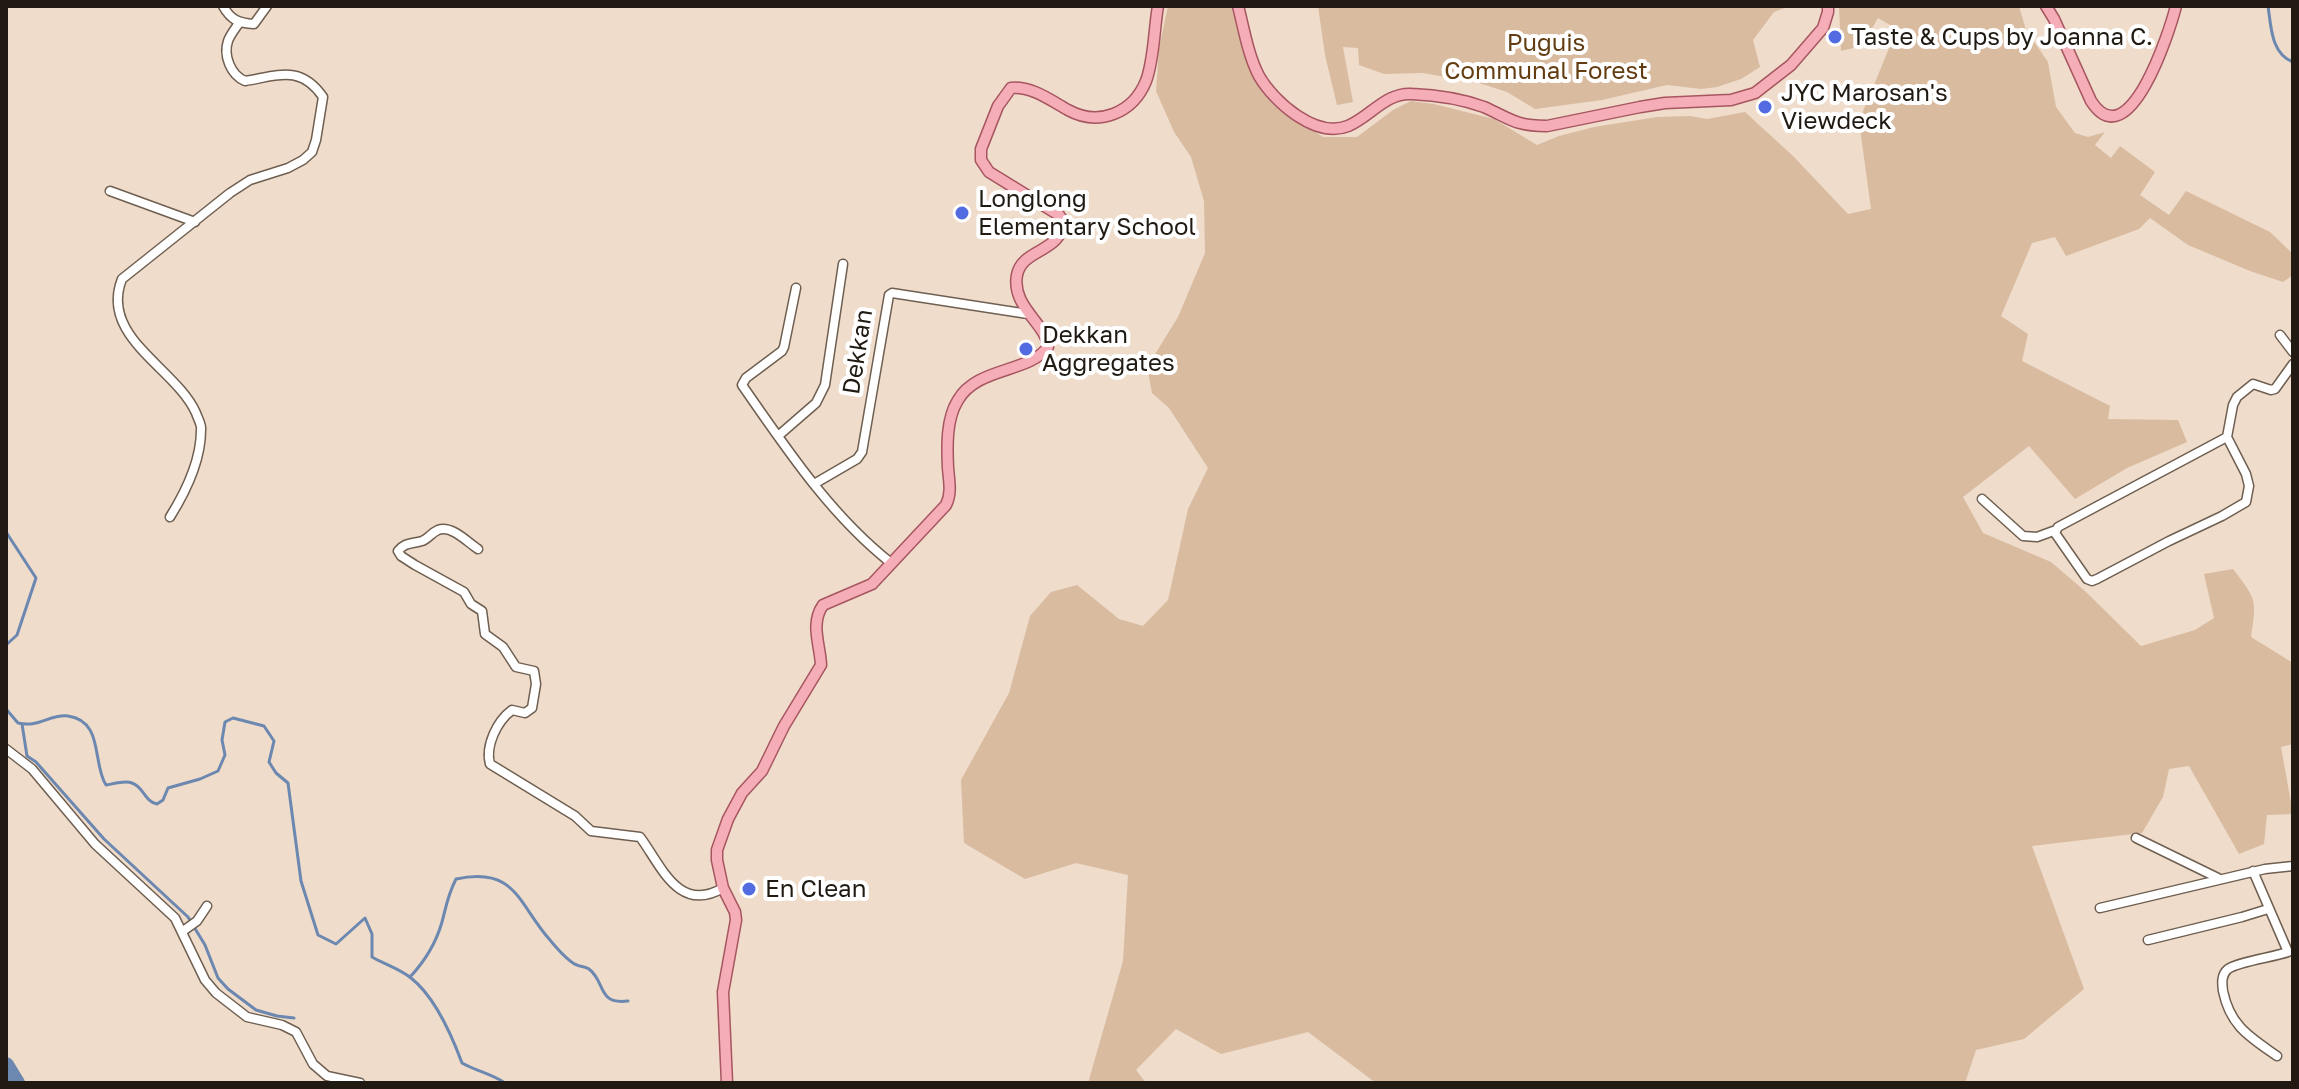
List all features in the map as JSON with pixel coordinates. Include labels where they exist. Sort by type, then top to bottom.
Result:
[{"type":"main road","points":[[727,1083],[723,992],[736,920],[723,888],[717,850],[728,819],[742,793],[762,771],[784,726],[821,665],[816,630],[823,605],[872,584],[949,500],[949,433],[954,407],[963,393],[975,383],[998,372],[1032,361],[1048,347],[1044,332],[1028,314],[1018,289],[1017,276],[1029,258],[1055,242],[1063,221],[1059,215],[989,172],[982,164],[981,149],[998,106],[1008,89],[1021,87],[1089,118],[1100,118],[1122,110],[1138,94],[1147,77],[1158,6]]},
{"type":"main road","points":[[1238,6],[1253,61],[1261,78],[1295,114],[1320,128],[1335,130],[1349,126],[1401,94],[1458,100],[1529,126],[1547,126],[1665,103],[1731,100],[1755,93],[1791,65],[1823,28],[1828,6]]},
{"type":"main road","points":[[2046,6],[2091,101],[2100,112],[2108,115],[2123,112],[2145,87],[2163,48],[2176,6]]},
{"type":"street","points":[[223,6],[229,16],[239,23],[254,24],[267,6]]},
{"type":"street","points":[[170,517],[189,480],[202,428],[192,404],[140,349],[125,327],[117,292],[122,279],[230,193],[250,180],[288,168],[312,152],[322,102],[314,86],[289,73],[245,81],[239,79],[226,53],[228,41],[239,23]]},
{"type":"street","points":[[110,191],[195,222]]},
{"type":"street","points":[[778,436],[816,403],[825,385],[843,264]]},
{"type":"street","points":[[796,288],[782,351],[746,378],[742,385],[833,507],[891,563]]},
{"type":"street","name":"Dekkan","points":[[814,484],[857,459],[862,452],[889,295],[1028,314]]},
{"type":"street","points":[[2280,335],[2293,352]]},
{"type":"street","points":[[2056,530],[2061,544],[2087,579],[2092,581],[2246,502],[2249,486],[2246,474],[2227,437],[2233,405],[2237,397],[2253,384],[2275,389],[2293,364]]},
{"type":"street","points":[[1982,499],[2023,536],[2037,537],[2056,530],[2062,524],[2227,437]]},
{"type":"street","points":[[478,549],[452,530],[444,529],[434,531],[424,541],[408,543],[398,551],[464,592],[471,604],[482,611],[485,634],[503,647],[516,667],[534,671],[536,684],[532,708],[525,713],[512,710],[505,715],[493,738],[488,757],[490,764],[575,816],[591,831],[640,837],[674,886],[689,894],[714,893],[723,888]]},
{"type":"street","points":[[6,749],[32,769],[95,844],[175,918],[189,926],[205,980],[225,1001],[247,1017],[282,1025],[296,1032],[313,1064],[327,1076],[360,1083]]},
{"type":"street","points":[[2136,838],[2220,879]]},
{"type":"street","points":[[2100,908],[2253,871],[2293,866]]},
{"type":"street","points":[[2253,871],[2288,952],[2230,967],[2222,975],[2222,985],[2226,1008],[2241,1031],[2277,1056]]},
{"type":"street","points":[[189,926],[207,906]]},
{"type":"street","points":[[2148,940],[2268,909]]},
{"type":"green space","points":[[1168,6],[1231,6],[1241,41],[1259,84],[1284,111],[1323,137],[1357,137],[1393,110],[1411,101],[1494,119],[1537,145],[1594,127],[1657,117],[1707,119],[1745,112],[1793,156],[1848,214],[1871,209],[1859,121],[1897,29],[1878,18],[1862,46],[1841,51],[1839,6],[2019,6],[2026,30],[2048,62],[2056,107],[2075,133],[2088,137],[2105,132],[2095,145],[2111,158],[2120,146],[2155,172],[2140,195],[2169,215],[2186,191],[2270,232],[2293,254],[2293,275],[2283,282],[2250,271],[2188,245],[2150,218],[2139,229],[2066,256],[2055,237],[2032,243],[2001,316],[2028,334],[2022,361],[2110,406],[2108,419],[2178,420],[2187,442],[2127,468],[2075,499],[2029,446],[1963,497],[1983,533],[2051,562],[2141,646],[2195,630],[2214,618],[2204,574],[2233,569],[2253,600],[2251,637],[2293,663],[2293,744],[2281,747],[2293,814],[2267,815],[2264,844],[2239,854],[2189,766],[2169,769],[2163,797],[2142,833],[2032,846],[2084,989],[2024,1039],[1976,1050],[1965,1083],[1376,1083],[1308,1032],[1221,1054],[1176,1029],[1136,1070],[1146,1083],[1088,1083],[1123,961],[1128,875],[1076,863],[1025,879],[964,843],[961,780],[1009,693],[1030,616],[1051,592],[1077,585],[1119,619],[1143,626],[1168,600],[1188,509],[1208,468],[1169,408],[1152,393],[1147,367],[1178,317],[1205,253],[1204,201],[1191,157],[1174,132],[1156,91],[1159,48]]},
{"type":"green space","name":"Puguis Communal Forest","points":[[1318,6],[1790,6],[1774,12],[1753,40],[1760,67],[1741,79],[1701,89],[1667,85],[1602,100],[1535,109],[1507,92],[1479,83],[1423,73],[1384,74],[1359,65],[1358,48],[1343,47],[1353,102],[1337,105]]},
{"type":"waterway","points":[[2268,6],[2276,46],[2293,62]]},
{"type":"waterway","points":[[6,532],[36,578],[17,635],[6,645]]},
{"type":"waterway","points":[[6,709],[18,723],[32,724],[61,716],[79,719],[92,734],[106,785],[132,783],[157,804],[163,800],[168,788],[218,771],[225,755],[222,740],[225,722],[233,718],[264,726],[274,741],[269,762],[288,783],[301,881],[318,935],[336,944],[365,918],[372,934],[372,957],[411,978],[427,995],[462,1063],[505,1083]]},
{"type":"waterway","points":[[22,724],[27,756],[36,762],[104,839],[188,917],[205,945],[218,978],[228,989],[256,1010],[294,1018]]},
{"type":"waterway","points":[[410,977],[437,937],[456,879],[476,876],[492,878],[514,891],[562,954],[578,966],[588,968],[611,1000],[628,1001]]},
{"type":"waterway","points":[[6,1065],[17,1083]]},
{"type":"place","name":"Taste & Cups by Joanna C.","points":[[1835,37]]},
{"type":"place","name":"JYC Marosan's Viewdeck","points":[[1765,107]]},
{"type":"place","name":"Longlong Elementary School","points":[[962,213]]},
{"type":"place","name":"Dekkan Aggregates","points":[[1026,349]]},
{"type":"place","name":"En Clean","points":[[749,889]]}]
